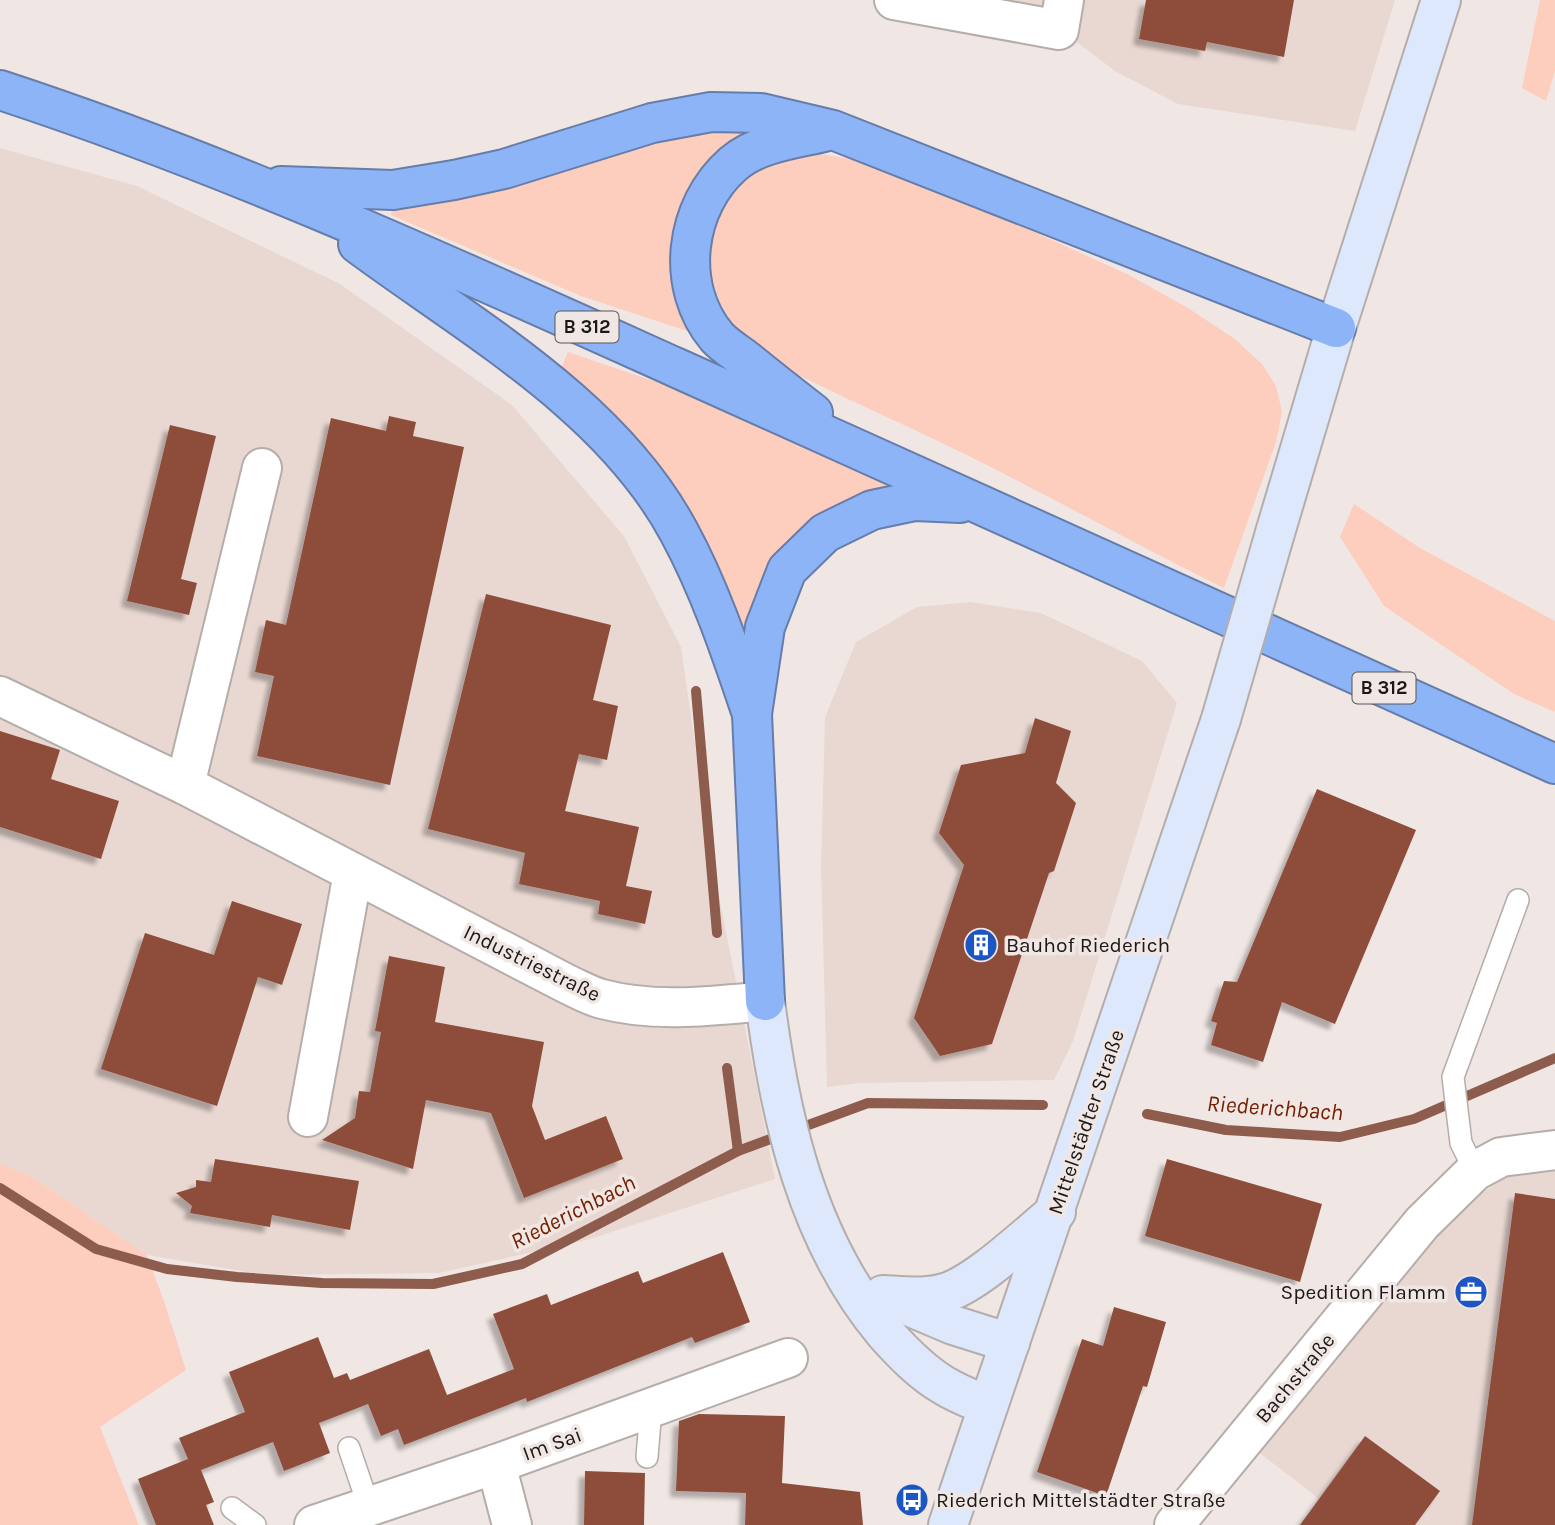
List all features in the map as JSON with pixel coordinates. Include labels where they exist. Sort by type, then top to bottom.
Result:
[{"type":"highway","name":"B 312","points":[[0,90],[257,186],[476,278],[1555,764]]},
{"type":"highway","points":[[257,186],[393,190],[504,169],[652,123],[711,112],[761,113],[833,130],[1336,328]]},
{"type":"highway","points":[[833,130],[769,145],[735,162],[709,190],[692,228],[689,262],[698,306],[717,337],[863,452]]},
{"type":"highway","points":[[308,207],[497,344],[566,397],[609,437],[645,480],[678,530],[706,588],[752,714]]},
{"type":"highway","points":[[765,1001],[752,714],[765,627],[787,570],[825,533],[873,510],[915,501],[947,501],[982,507]]},
{"type":"main road","name":"Mittelstädter Straße","points":[[948,1525],[1221,719],[1336,328],[1441,0]]},
{"type":"main road","points":[[765,1001],[779,1096],[819,1226],[859,1298],[896,1346],[944,1386],[988,1406]]},
{"type":"main road","points":[[883,1295],[914,1297],[946,1292],[971,1280],[1056,1212]]},
{"type":"main road","points":[[837,1258],[872,1289],[883,1295],[953,1325],[1010,1343]]},
{"type":"street","points":[[894,0],[1059,30],[1064,0]]},
{"type":"street","points":[[185,785],[262,468]]},
{"type":"street","name":"Industriestraße","points":[[0,696],[185,785],[567,984],[599,998],[632,1006],[711,1006],[765,1001]]},
{"type":"street","points":[[308,1117],[353,873]]},
{"type":"street","name":"Bachstraße","points":[[1174,1525],[1422,1223],[1468,1157],[1501,1157],[1555,1150]]},
{"type":"street","name":"Im Sai","points":[[314,1525],[496,1464],[788,1358]]},
{"type":"street","points":[[496,1464],[512,1525]]},
{"type":"lane","points":[[1468,1157],[1453,1077],[1518,900]]},
{"type":"lane","points":[[647,1457],[651,1408]]},
{"type":"lane","points":[[349,1448],[369,1507]]},
{"type":"lane","points":[[232,1508],[255,1525]]},
{"type":"shaded area","points":[[990,0],[1395,0],[1355,131],[1178,104],[1115,71],[1032,8]]},
{"type":"shaded area","points":[[1540,0],[1555,0],[1555,71],[1546,101],[1522,88]]},
{"type":"shaded area","points":[[741,126],[746,132],[731,146],[691,328],[687,331],[581,296],[391,215],[393,206],[655,139]]},
{"type":"shaded area","points":[[0,148],[137,186],[340,284],[512,405],[624,536],[681,647],[712,861],[775,1179],[587,1240],[439,1273],[265,1275],[147,1255],[31,1176],[0,1164]]},
{"type":"shaded area","points":[[815,153],[874,163],[1129,275],[1188,308],[1235,339],[1262,364],[1276,386],[1282,412],[1276,442],[1224,588],[981,462],[784,368],[753,347],[731,321],[716,293],[710,262],[714,220],[728,196],[754,169],[776,160]]},
{"type":"shaded area","points":[[568,352],[662,384],[878,480],[886,485],[885,492],[844,506],[804,526],[792,538],[773,566],[747,629],[740,627],[636,441],[613,415],[561,368]]},
{"type":"shaded area","points":[[1354,504],[1420,548],[1555,621],[1555,712],[1514,694],[1384,606],[1340,537]]},
{"type":"shaded area","points":[[970,602],[1041,613],[1142,661],[1177,703],[1073,1041],[1054,1080],[861,1083],[827,1087],[821,866],[825,717],[856,642],[917,607]]},
{"type":"shaded area","points":[[0,1164],[31,1176],[147,1255],[186,1370],[100,1427],[139,1525],[0,1525]]},
{"type":"shaded area","name":"Spedition Flamm","points":[[1555,1171],[1555,1525],[1346,1525],[1313,1494],[1257,1451],[1454,1213],[1511,1173]]},
{"type":"building","points":[[1146,0],[1294,0],[1284,57],[1207,42],[1205,51],[1139,39]]},
{"type":"building","points":[[389,416],[416,422],[413,436],[464,447],[390,785],[257,756],[274,676],[255,672],[266,620],[286,625],[331,418],[386,431]]},
{"type":"building","points":[[170,425],[216,436],[181,579],[197,583],[189,615],[127,601]]},
{"type":"building","points":[[486,594],[611,625],[593,700],[618,706],[607,760],[579,754],[565,811],[639,827],[626,886],[652,891],[645,924],[598,914],[600,901],[519,884],[525,853],[428,829]]},
{"type":"building","name":"Bauhof Riederich","points":[[1035,718],[1071,731],[1056,783],[1076,803],[1054,871],[1049,873],[992,1044],[940,1056],[914,1018],[964,865],[939,833],[961,765],[1025,753]]},
{"type":"building","points":[[0,731],[60,750],[51,779],[119,801],[101,859],[0,827]]},
{"type":"building","points":[[1317,789],[1416,830],[1335,1024],[1282,1002],[1263,1062],[1211,1045],[1217,1023],[1211,1021],[1224,981],[1237,982]]},
{"type":"building","points":[[232,901],[302,924],[282,985],[258,977],[217,1106],[101,1069],[145,933],[214,955]]},
{"type":"building","points":[[389,956],[445,967],[435,1022],[544,1042],[532,1106],[545,1140],[606,1116],[623,1159],[524,1198],[491,1113],[426,1100],[413,1169],[322,1140],[355,1118],[359,1091],[370,1092],[381,1032],[375,1031]]},
{"type":"building","points":[[215,1159],[359,1181],[350,1230],[272,1215],[270,1227],[190,1213],[192,1206],[176,1193],[196,1187],[196,1180],[211,1182]]},
{"type":"building","points":[[1167,1159],[1322,1204],[1300,1282],[1145,1236]]},
{"type":"building","points":[[1515,1193],[1555,1199],[1555,1525],[1472,1525]]},
{"type":"building","points":[[723,1252],[750,1322],[695,1343],[692,1337],[527,1402],[526,1398],[404,1445],[398,1429],[381,1436],[368,1404],[319,1423],[330,1453],[284,1471],[273,1442],[201,1470],[214,1502],[206,1505],[214,1525],[156,1525],[138,1479],[188,1459],[179,1438],[245,1412],[229,1372],[318,1337],[334,1378],[347,1373],[350,1380],[429,1349],[447,1395],[514,1369],[493,1314],[547,1294],[551,1305],[638,1271],[643,1283]]},
{"type":"building","points":[[1114,1307],[1166,1322],[1147,1387],[1143,1386],[1106,1496],[1037,1472],[1082,1339],[1103,1346]]},
{"type":"building","points":[[699,1414],[785,1416],[782,1483],[860,1492],[863,1525],[745,1525],[746,1493],[676,1491],[679,1421]]},
{"type":"building","points":[[1365,1436],[1440,1491],[1415,1525],[1300,1525]]},
{"type":"building","points":[[585,1471],[645,1473],[644,1525],[584,1525]]},
{"type":"waterway","points":[[696,691],[717,933]]},
{"type":"waterway","name":"Riederichbach","points":[[1147,1114],[1226,1130],[1340,1137],[1414,1119],[1555,1058]]},
{"type":"waterway","points":[[727,1068],[738,1151]]},
{"type":"waterway","name":"Riederichbach","points":[[0,1188],[96,1249],[167,1269],[322,1283],[433,1284],[522,1264],[738,1151],[868,1103],[1043,1105]]},
{"type":"place","name":"Bauhof Riederich","points":[[981,945]]},
{"type":"place","name":"Spedition Flamm","points":[[1471,1292]]},
{"type":"place","name":"Riederich Mittelstädter Straße","points":[[912,1500]]}]
